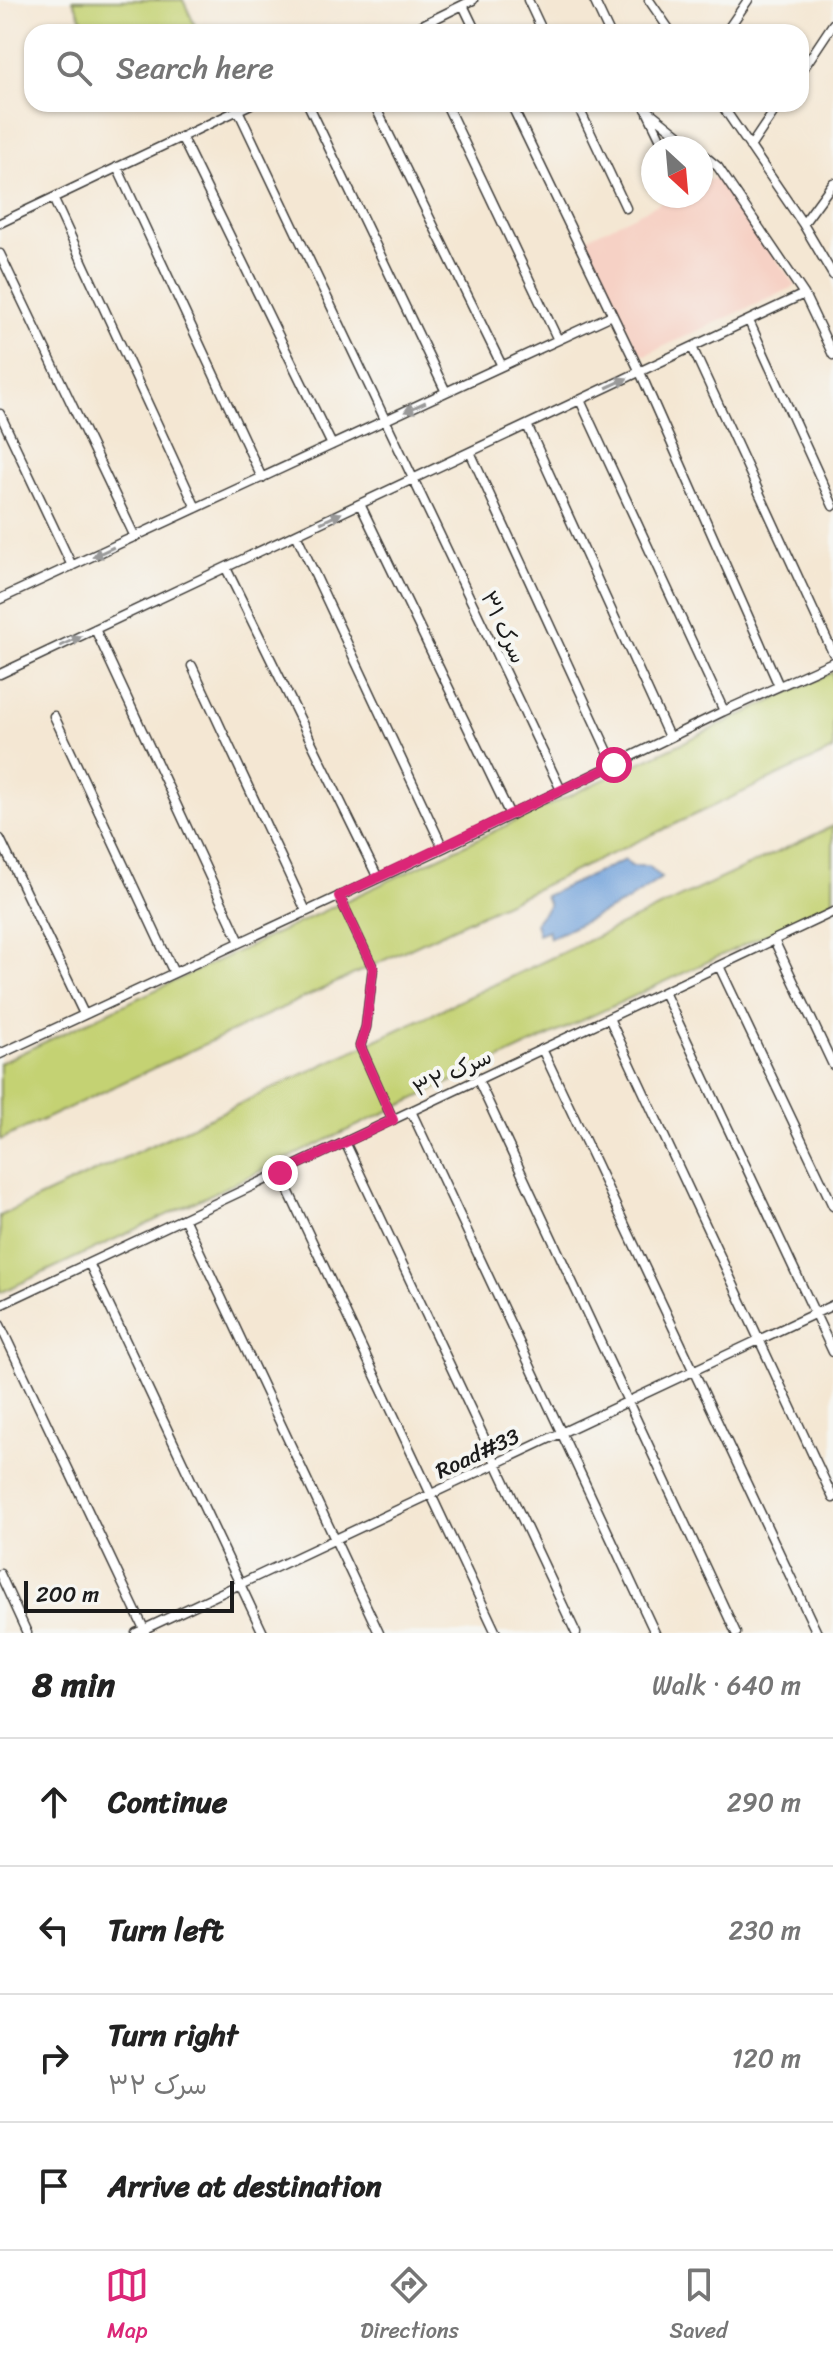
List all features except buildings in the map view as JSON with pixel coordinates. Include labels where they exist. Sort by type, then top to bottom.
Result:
[{"type":"street","points":[[426,24],[473,0]]},
{"type":"street","points":[[528,0],[539,24]]},
{"type":"street","points":[[594,0],[605,24]]},
{"type":"street","points":[[649,0],[666,24]]},
{"type":"street","points":[[657,10],[664,0]]},
{"type":"street","points":[[732,24],[748,0]]},
{"type":"street","points":[[463,5],[472,24]]},
{"type":"street","points":[[809,60],[833,24]]},
{"type":"street","points":[[0,223],[234,112]]},
{"type":"street","name":"سرک ۳۱","points":[[239,112],[561,790]]},
{"type":"street","points":[[312,112],[446,392]]},
{"type":"street","points":[[378,112],[502,366]]},
{"type":"street","points":[[450,112],[558,340]]},
{"type":"street","points":[[515,112],[640,372],[779,686]]},
{"type":"street","points":[[581,112],[626,208]]},
{"type":"street","points":[[648,112],[659,136]]},
{"type":"street","points":[[652,112],[681,136]]},
{"type":"street","points":[[726,112],[832,272]]},
{"type":"street","points":[[750,147],[774,112]]},
{"type":"street","points":[[182,138],[332,445]]},
{"type":"street","points":[[713,163],[804,294],[833,355]]},
{"type":"street","points":[[117,167],[262,478]]},
{"type":"street","points":[[803,224],[833,183]]},
{"type":"street","points":[[53,198],[196,508]]},
{"type":"street","points":[[0,254],[135,537]]},
{"type":"street","points":[[0,674],[804,294]]},
{"type":"street","points":[[0,586],[2,598],[612,315]]},
{"type":"street","points":[[749,321],[833,506]]},
{"type":"street","points":[[692,347],[833,653]]},
{"type":"street","points":[[580,400],[724,711]]},
{"type":"street","points":[[0,414],[72,566]]},
{"type":"street","points":[[527,425],[669,737]]},
{"type":"street","points":[[470,452],[614,765]]},
{"type":"street","points":[[360,504],[510,815]]},
{"type":"street","points":[[296,534],[443,848]]},
{"type":"street","points":[[226,568],[378,878]]},
{"type":"street","points":[[95,629],[240,942]]},
{"type":"street","points":[[0,1054],[833,662]]},
{"type":"street","points":[[192,666],[306,911]]},
{"type":"street","points":[[54,716],[174,973]]},
{"type":"street","points":[[0,839],[84,1014]]},
{"type":"street","points":[[339,896],[373,968],[366,1027],[360,1046],[393,1120]]},
{"type":"street","name":"سرک ۳۲","points":[[0,1305],[832,914]]},
{"type":"street","points":[[774,940],[833,1065]]},
{"type":"street","points":[[719,966],[833,1206]]},
{"type":"street","points":[[664,992],[833,1352]]},
{"type":"street","points":[[609,1018],[833,1498]]},
{"type":"street","points":[[542,1049],[817,1633]]},
{"type":"street","points":[[478,1080],[736,1633]]},
{"type":"street","points":[[411,1111],[655,1633]]},
{"type":"street","points":[[345,1142],[576,1633]]},
{"type":"street","points":[[280,1173],[496,1633]]},
{"type":"street","points":[[184,1218],[379,1633]]},
{"type":"street","points":[[89,1263],[263,1633]]},
{"type":"street","name":"Road#33","points":[[142,1632],[833,1305]]},
{"type":"street","points":[[0,1325],[142,1632]]},
{"type":"street","points":[[0,1574],[27,1633]]},
{"type":"shaded area","points":[[716,177],[796,286],[645,355],[638,351],[585,239],[650,208],[713,208],[713,178]]},
{"type":"green space","points":[[73,0],[183,0],[194,24],[84,24]]},
{"type":"green space","points":[[833,672],[833,750],[0,1140],[0,1063]]},
{"type":"green space","points":[[833,826],[833,903],[0,1293],[0,1216]]},
{"type":"water","points":[[625,860],[631,866],[649,866],[661,878],[626,902],[550,938],[548,930],[538,934],[535,923],[549,905],[545,896]]},
{"type":"route","points":[[280,1173],[393,1120],[360,1046],[366,1027],[373,968],[339,896],[614,765]]}]
